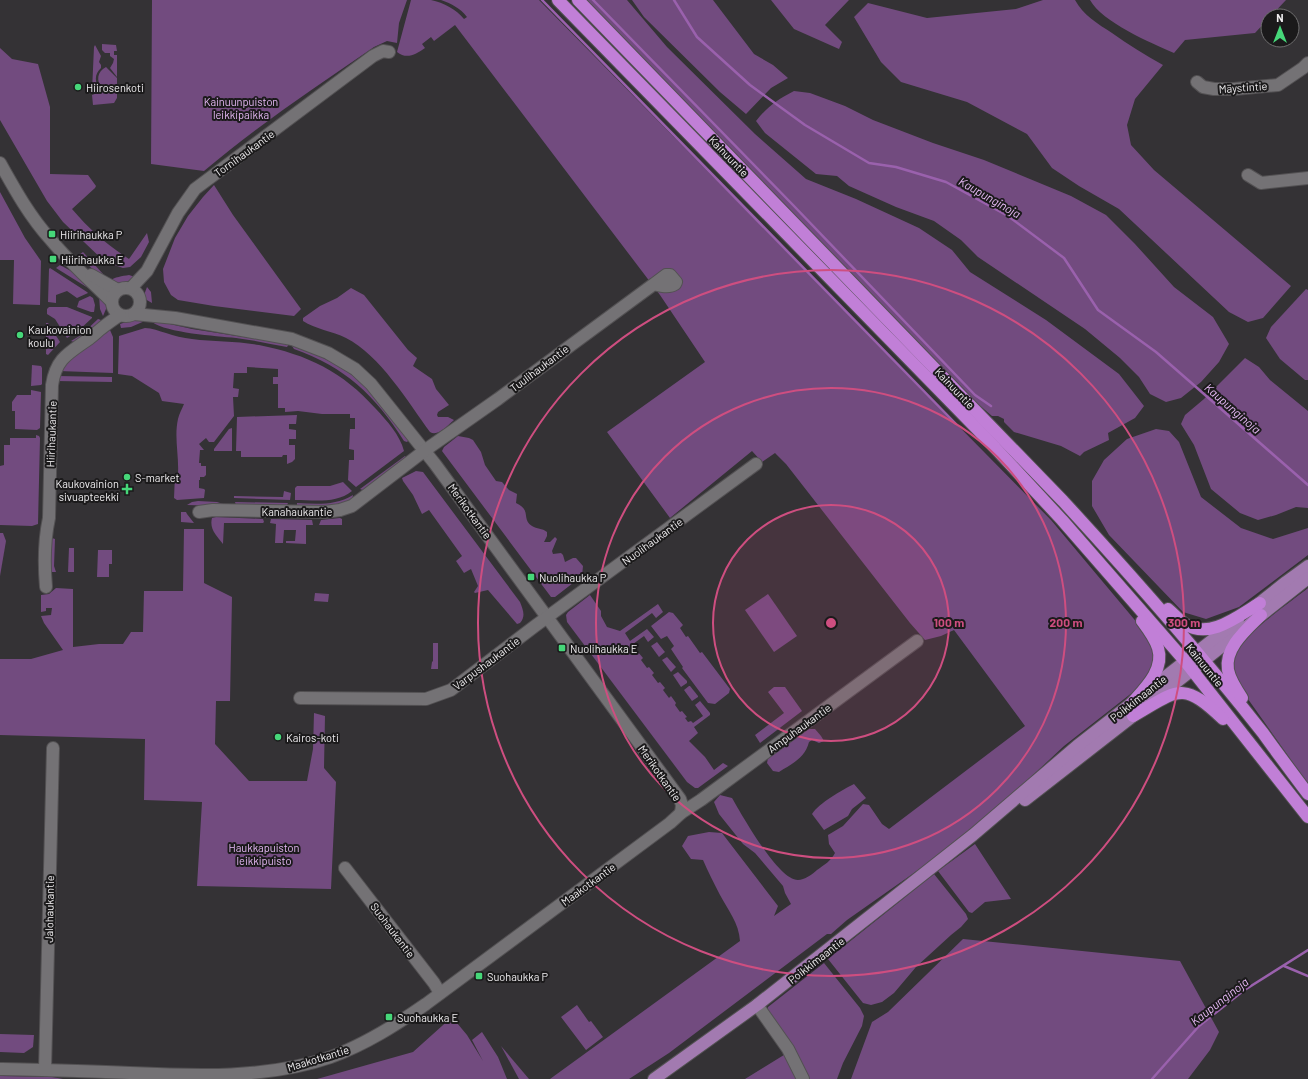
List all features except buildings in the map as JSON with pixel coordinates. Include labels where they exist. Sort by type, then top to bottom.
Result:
[{"type":"highway","name":"Kainuuntie","points":[[558,0],[987,439],[1062,520],[1189,666],[1308,817]]},
{"type":"highway","name":"Kainuuntie","points":[[578,0],[1063,501],[1134,579],[1200,657],[1274,748],[1308,794]]},
{"type":"highway","points":[[1107,571],[1154,639],[1160,655],[1156,672],[1132,710]]},
{"type":"highway","points":[[1134,579],[1184,623],[1198,629],[1206,630],[1214,628],[1260,603]]},
{"type":"highway","points":[[1261,615],[1230,652],[1228,669],[1234,685],[1274,748]]},
{"type":"highway","points":[[1132,710],[1177,692],[1184,692],[1193,695],[1213,709],[1260,756]]},
{"type":"main road","name":"Poikkimaantie","points":[[654,1079],[757,1006],[973,835],[1037,791],[1132,710],[1200,657],[1260,603],[1308,566]]},
{"type":"main road","name":"Poikkimaantie","points":[[1200,657],[1261,615],[1308,578]]},
{"type":"street","name":"Tornihaukantie","points":[[136,295],[178,213],[195,189],[373,56],[383,51],[389,52]]},
{"type":"street","name":"Mäystintie","points":[[1197,82],[1203,87],[1214,89],[1234,89],[1278,84],[1303,68],[1308,63]]},
{"type":"street","points":[[0,163],[24,204],[62,254],[78,268],[115,308]]},
{"type":"street","points":[[1248,174],[1261,183],[1308,178]]},
{"type":"street","points":[[78,268],[118,290],[122,288],[136,295],[139,308],[134,314]]},
{"type":"street","name":"Tuulihaukantie","points":[[424,451],[498,399],[654,284]]},
{"type":"street","points":[[115,308],[115,293],[118,290]]},
{"type":"street","name":"Merikotkantie","points":[[136,295],[175,318]]},
{"type":"street","name":"Merikotkantie","points":[[115,308],[130,316],[134,314],[175,318],[292,339],[328,353],[354,369],[371,384],[435,464],[680,799],[682,805],[681,813]]},
{"type":"street","name":"Hiirihaukantie","points":[[46,587],[45,535],[48,518],[52,385],[54,374],[60,361],[66,354],[102,328],[115,308]]},
{"type":"street","name":"Kanahaukantie","points":[[199,512],[213,510],[325,512],[340,510],[352,506],[362,499],[424,451]]},
{"type":"street","name":"Nuolihaukantie","points":[[547,617],[756,464]]},
{"type":"street","name":"Varpushaukantie","points":[[300,698],[426,699],[451,690],[547,617]]},
{"type":"street","name":"Ampuhaukantie","points":[[681,813],[701,800],[917,641]]},
{"type":"street","name":"Jalohaukantie","points":[[45,1070],[53,748]]},
{"type":"street","name":"Maakotkantie","points":[[0,1069],[194,1076],[245,1073],[287,1068],[330,1057],[362,1045],[394,1027],[670,823],[681,813]]},
{"type":"street","name":"Suohaukantie","points":[[345,868],[434,983],[440,993]]},
{"type":"street","points":[[757,1006],[788,1049],[803,1079]]},
{"type":"green space","name":"Kainuunpuiston leikkipaikka","points":[[152,0],[407,0],[399,23],[397,43],[387,41],[374,47],[266,122],[204,171],[151,164]]},
{"type":"green space","points":[[411,0],[431,0],[441,3],[453,9],[464,19],[467,17],[462,11],[441,0],[539,0],[1051,520],[1149,637],[1155,648],[1154,664],[1142,685],[1064,746],[998,808],[931,861],[847,920],[831,934],[827,934],[669,1053],[629,1079],[550,1079],[740,941],[738,928],[703,860],[691,859],[682,846],[688,836],[709,832],[722,833],[778,906],[774,916],[791,904],[783,886],[755,853],[743,844],[719,814],[714,802],[720,795],[732,798],[761,845],[781,870],[790,877],[800,880],[811,875],[827,863],[835,853],[829,844],[828,835],[843,826],[863,804],[869,805],[882,824],[889,829],[1025,726],[954,630],[941,636],[925,640],[910,623],[786,464],[775,453],[762,462],[752,451],[670,518],[607,432],[705,362],[660,295],[455,25],[434,41],[431,37],[422,44],[425,48],[415,54],[404,56],[397,52]]},
{"type":"green space","points":[[582,0],[627,0],[667,47],[755,134],[806,179],[856,199],[919,228],[952,250],[970,272],[1046,320],[1119,374],[1144,406],[1135,418],[1108,433],[1109,440],[1084,452],[1080,456],[1061,446],[1014,432],[1004,422],[1004,419],[998,416],[992,416],[964,392]]},
{"type":"green space","points":[[632,0],[713,0],[754,54],[773,65],[788,78],[771,88],[746,114],[720,92],[644,17]]},
{"type":"green space","points":[[771,0],[849,0],[825,25],[842,42],[839,49],[794,29]]},
{"type":"green space","points":[[1043,0],[1075,0],[1082,10],[1096,23],[1163,65],[1135,99],[1127,125],[1131,145],[1154,170],[1291,286],[1263,318],[1248,322],[1229,312],[1119,209],[1079,186],[1052,168],[1027,134],[967,102],[901,82],[881,62],[854,17],[868,3],[927,18],[1016,9]]},
{"type":"green space","points":[[1090,0],[1286,0],[1278,8],[1260,8],[1260,28],[1255,33],[1185,40],[1174,53],[1140,38],[1116,24],[1096,8]]},
{"type":"green space","points":[[102,44],[116,45],[117,51],[114,51],[114,55],[117,55],[117,77],[110,68],[114,59],[110,56],[110,53],[105,53],[102,50]]},
{"type":"green space","points":[[95,45],[101,56],[99,62],[101,68],[97,73],[96,78],[99,89],[94,92],[92,91]]},
{"type":"green space","points":[[0,48],[12,59],[38,64],[50,107],[50,174],[88,175],[96,186],[72,209],[85,224],[113,248],[129,259],[147,233],[149,242],[141,257],[130,267],[123,268],[105,262],[63,222],[47,201],[0,120]]},
{"type":"green space","points":[[106,67],[117,78],[117,84],[110,85],[102,89],[98,76]]},
{"type":"green space","points":[[117,86],[117,98],[114,103],[93,105],[92,95]]},
{"type":"green space","points":[[794,91],[810,93],[845,106],[873,120],[933,143],[984,160],[1071,196],[1106,215],[1174,287],[1213,317],[1229,344],[1219,362],[1201,382],[1181,398],[1166,402],[1150,394],[1139,377],[1120,358],[1085,329],[978,257],[961,240],[934,221],[896,207],[849,186],[837,176],[816,174],[765,133],[756,121],[773,104]]},
{"type":"green space","points":[[214,185],[233,215],[301,309],[294,316],[178,300],[171,295],[164,282],[163,269],[175,238],[188,216]]},
{"type":"green space","points":[[0,192],[25,238],[41,261],[40,305],[13,304],[14,260],[0,260]]},
{"type":"green space","points":[[83,252],[104,276],[96,273],[79,255]]},
{"type":"green space","points":[[60,265],[78,275],[93,291],[56,268]]},
{"type":"green space","points":[[50,268],[88,293],[77,298],[67,291],[56,295],[56,303],[48,302]]},
{"type":"green space","points":[[129,275],[135,277],[123,283],[109,281],[116,278]]},
{"type":"green space","points":[[147,287],[151,292],[152,303],[145,299],[144,295]]},
{"type":"green space","points":[[351,288],[364,295],[408,350],[417,358],[413,366],[432,379],[436,389],[449,405],[438,412],[437,415],[438,417],[448,417],[454,420],[440,432],[430,432],[382,367],[358,346],[346,338],[303,321],[303,318],[320,306],[337,298]]},
{"type":"green space","points":[[1306,289],[1308,290],[1308,380],[1305,380],[1280,359],[1266,338],[1271,327]]},
{"type":"green space","points":[[99,295],[106,303],[106,309],[103,316],[100,309]]},
{"type":"green space","points":[[90,296],[93,298],[95,305],[94,312],[77,307],[79,301]]},
{"type":"green space","points":[[49,307],[67,307],[92,318],[78,331],[67,338],[55,319],[47,314],[47,309]]},
{"type":"green space","points":[[98,319],[101,320],[84,336],[74,342],[71,341],[81,335]]},
{"type":"green space","points":[[139,319],[147,320],[131,327],[121,328],[120,324]]},
{"type":"green space","points":[[152,320],[192,329],[289,344],[287,347],[242,339],[180,331],[159,326],[152,322]]},
{"type":"green space","points":[[46,323],[48,323],[60,342],[48,355],[46,354]]},
{"type":"green space","points":[[145,328],[189,339],[259,345],[293,354],[323,366],[350,384],[376,409],[389,423],[399,439],[404,451],[356,487],[348,480],[349,460],[354,460],[354,450],[349,449],[350,429],[355,429],[355,418],[350,418],[350,414],[322,414],[298,411],[285,412],[285,408],[278,408],[278,384],[273,384],[273,377],[278,377],[278,369],[247,367],[247,373],[234,373],[233,388],[239,389],[238,397],[233,397],[234,416],[214,442],[209,442],[206,438],[199,444],[204,450],[200,450],[199,463],[201,463],[201,466],[206,466],[206,475],[204,477],[200,477],[199,480],[199,488],[205,490],[204,498],[177,500],[174,498],[175,475],[178,473],[177,426],[178,417],[184,404],[162,401],[159,393],[132,376],[118,374],[119,336]]},
{"type":"green space","points":[[110,330],[113,337],[113,373],[59,371],[70,357]]},
{"type":"green space","points":[[292,346],[333,363],[361,382],[390,414],[409,440],[407,442],[404,441],[382,410],[357,384],[329,364],[294,349]]},
{"type":"green space","points":[[1245,358],[1259,367],[1270,380],[1308,411],[1308,508],[1296,507],[1258,520],[1240,513],[1211,489],[1194,445],[1181,424],[1185,415],[1204,399]]},
{"type":"green space","points":[[32,365],[41,366],[42,368],[41,385],[31,386]]},
{"type":"green space","points":[[57,376],[112,377],[112,382],[56,381]]},
{"type":"green space","points":[[31,390],[41,392],[40,428],[37,430],[15,429],[15,411],[12,411],[12,402],[17,395],[31,395]]},
{"type":"green space","points":[[297,415],[296,424],[289,424],[289,429],[296,430],[296,439],[289,439],[289,445],[295,445],[295,459],[292,462],[287,464],[287,455],[283,455],[282,457],[241,457],[241,451],[236,451],[237,417]]},
{"type":"green space","points":[[232,428],[232,451],[214,451],[229,429]]},
{"type":"green space","points":[[1156,429],[1169,431],[1179,442],[1201,497],[1241,528],[1273,539],[1308,528],[1308,555],[1239,607],[1206,619],[1183,612],[1109,535],[1092,506],[1092,481],[1104,460],[1127,439]]},
{"type":"green space","points":[[36,435],[40,438],[38,524],[32,526],[0,525],[0,466],[4,465],[4,445],[10,445],[10,438],[36,438]]},
{"type":"green space","points":[[458,436],[473,440],[481,452],[485,465],[496,481],[502,482],[509,490],[517,494],[516,503],[524,509],[529,523],[534,527],[547,532],[544,542],[550,542],[555,537],[557,539],[552,551],[553,554],[561,553],[565,562],[576,558],[583,566],[582,576],[555,597],[551,597],[442,451],[444,447]]},
{"type":"green space","points":[[405,456],[408,460],[365,491],[360,489]]},
{"type":"green space","points":[[416,471],[423,472],[520,602],[523,615],[520,623],[517,624],[488,590],[474,592],[478,586],[471,569],[464,573],[456,561],[462,556],[429,510],[422,514],[413,495],[403,481],[402,478]]},
{"type":"green space","points":[[343,482],[352,491],[339,498],[332,500],[295,500],[295,488],[297,486],[330,486]]},
{"type":"green space","points":[[284,491],[291,493],[290,500],[234,498],[234,496],[283,497]]},
{"type":"green space","points":[[353,495],[352,500],[330,508],[297,506],[297,503],[332,503],[346,499]]},
{"type":"green space","points":[[198,501],[217,502],[223,504],[221,506],[187,505]]},
{"type":"green space","points":[[235,502],[288,503],[286,507],[236,505]]},
{"type":"green space","points":[[181,512],[186,512],[194,523],[181,522]]},
{"type":"green space","points":[[212,518],[263,519],[264,522],[224,523],[223,544],[214,532],[212,526]]},
{"type":"green space","points":[[271,519],[312,520],[313,525],[306,525],[306,544],[286,543],[286,541],[295,541],[296,530],[284,530],[283,543],[275,543],[276,524],[270,523]]},
{"type":"green space","points":[[342,519],[342,525],[319,525],[321,520]]},
{"type":"green space","name":"Haukkapuiston leikkipuisto","points":[[184,529],[204,529],[204,583],[232,597],[230,701],[216,701],[215,744],[249,781],[307,781],[313,749],[314,713],[325,716],[324,768],[336,782],[331,889],[197,886],[202,802],[144,800],[145,739],[0,735],[0,659],[31,659],[63,650],[44,623],[41,616],[51,615],[52,608],[46,608],[46,611],[41,612],[41,595],[49,594],[56,588],[73,589],[73,647],[99,644],[123,644],[131,632],[143,632],[144,591],[183,591]]},
{"type":"green space","points":[[0,533],[3,533],[6,541],[0,576]]},
{"type":"green space","points":[[49,537],[55,539],[54,566],[56,572],[50,572]]},
{"type":"green space","points":[[69,548],[74,548],[74,572],[68,572]]},
{"type":"green space","points":[[98,550],[112,550],[112,564],[109,564],[109,577],[97,577]]},
{"type":"green space","points":[[1308,588],[1308,784],[1243,692],[1236,679],[1233,669],[1233,659],[1238,647],[1256,629]]},
{"type":"green space","points":[[315,593],[329,594],[328,602],[314,601]]},
{"type":"green space","points":[[768,594],[797,636],[774,652],[745,610]]},
{"type":"green space","points":[[590,595],[601,611],[601,616],[607,627],[620,631],[658,604],[663,612],[656,618],[652,613],[625,633],[630,641],[647,629],[654,637],[648,642],[644,636],[633,644],[635,647],[633,649],[643,658],[641,660],[647,668],[649,667],[654,673],[652,675],[658,683],[660,682],[665,688],[663,690],[669,698],[671,696],[680,712],[682,711],[687,717],[685,718],[688,722],[691,721],[693,723],[703,716],[695,705],[700,701],[710,713],[710,715],[694,727],[698,733],[689,741],[705,757],[714,770],[723,763],[728,766],[698,788],[695,788],[687,782],[567,622],[566,615],[568,612]]},
{"type":"green space","points":[[669,612],[673,613],[683,625],[680,628],[686,637],[688,636],[700,653],[702,652],[730,689],[729,693],[715,704],[708,703],[682,668],[683,667],[671,649],[674,646],[667,636],[661,639],[651,626]]},
{"type":"green space","points":[[657,642],[665,652],[659,657],[651,646]]},
{"type":"green space","points":[[433,643],[438,643],[438,669],[431,669],[433,661]]},
{"type":"green space","points":[[667,657],[676,667],[671,672],[662,660]]},
{"type":"green space","points":[[678,672],[687,681],[687,683],[681,687],[673,675]]},
{"type":"green space","points":[[689,686],[698,696],[692,701],[684,690]]},
{"type":"green space","points":[[774,687],[785,687],[802,711],[760,743],[755,735],[784,713],[768,692]]},
{"type":"green space","points":[[808,729],[815,729],[824,741],[819,743],[812,740],[809,742],[805,752],[798,760],[779,772],[773,771],[767,763],[768,758]]},
{"type":"green space","points":[[854,784],[866,798],[852,809],[848,816],[824,830],[812,814],[825,801]]},
{"type":"green space","points":[[975,844],[1011,899],[985,902],[972,913],[969,912],[938,871]]},
{"type":"green space","points":[[934,874],[966,914],[968,919],[916,967],[894,993],[882,1002],[871,1005],[863,1003],[828,959]]},
{"type":"green space","points":[[963,939],[1180,961],[1219,1032],[1210,1050],[1188,1079],[851,1079],[872,1022],[888,1012]]},
{"type":"green space","points":[[824,963],[860,1008],[864,1016],[862,1026],[843,1063],[837,1079],[745,1079],[792,1050],[767,1012],[768,1007]]},
{"type":"green space","points":[[577,1005],[589,1022],[591,1021],[603,1037],[586,1050],[561,1017]]},
{"type":"green space","points":[[452,1017],[467,1035],[483,1061],[472,1040],[482,1032],[498,1057],[507,1079],[317,1079],[413,1052]]},
{"type":"green space","points":[[0,1034],[34,1035],[33,1047],[24,1053],[0,1052]]},
{"type":"green space","points":[[501,1046],[529,1079],[519,1079]]},
{"type":"green space","points":[[0,1076],[52,1077],[63,1079],[0,1079]]},
{"type":"waterway","points":[[542,0],[956,424]]},
{"type":"waterway","points":[[593,0],[793,205],[975,395],[991,406]]},
{"type":"waterway","name":"Kaupunginoja","points":[[674,0],[697,37],[750,85],[805,125],[869,163],[896,167],[946,182],[1008,216],[1064,258],[1098,310],[1156,352],[1308,485]]},
{"type":"waterway","name":"Kaupunginoja","points":[[1152,1079],[1199,1026],[1243,991],[1308,950]]},
{"type":"waterway","points":[[1284,966],[1308,976]]},
{"type":"place","name":"Hiirosenkoti","points":[[78,87]]},
{"type":"place","name":"Hiirihaukka P","points":[[52,234]]},
{"type":"place","name":"Hiirihaukka E","points":[[53,259]]},
{"type":"place","name":"Kaukovainion koulu","points":[[20,335]]},
{"type":"place","name":"S-market","points":[[127,477]]},
{"type":"place","name":"Kaukovainion sivuapteekki","points":[[127,489]]},
{"type":"place","name":"Nuolihaukka P","points":[[531,577]]},
{"type":"place","name":"Nuolihaukka E","points":[[562,648]]},
{"type":"place","name":"Kairos-koti","points":[[278,737]]},
{"type":"place","name":"Suohaukka P","points":[[479,976]]},
{"type":"place","name":"Suohaukka E","points":[[389,1017]]}]
